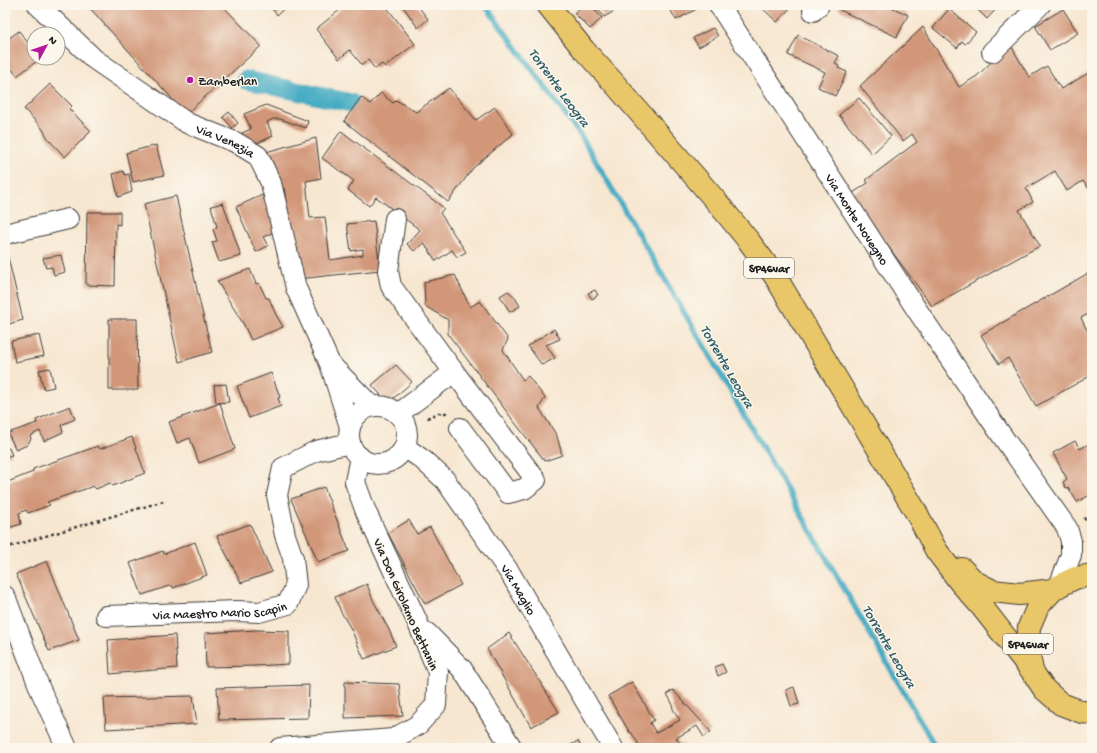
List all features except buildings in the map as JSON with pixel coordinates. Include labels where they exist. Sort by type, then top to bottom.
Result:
[{"type":"main road","name":"SP46var","points":[[548,5],[584,50],[716,201],[775,276],[916,512],[936,550],[960,582],[1032,670],[1044,689],[1061,704],[1082,712],[1092,713]]},
{"type":"main road","name":"SP46var","points":[[916,512],[954,561],[975,582],[993,591],[1019,594],[1056,588]]},
{"type":"main road","name":"SP46var","points":[[1032,670],[1028,649],[1030,627],[1038,606],[1056,588],[1075,578],[1092,575]]},
{"type":"street","name":"Via Venezia","points":[[38,5],[94,59],[187,123],[234,142],[258,156],[271,183],[296,288],[330,364],[353,442]]},
{"type":"street","name":"Via Monte Novegno","points":[[719,5],[915,307],[998,430],[1067,528],[1071,541],[1071,555],[1056,588]]},
{"type":"street","points":[[992,52],[1040,5]]},
{"type":"street","points":[[5,234],[68,219]]},
{"type":"street","points":[[395,219],[388,271],[391,286],[536,480],[524,489],[508,493],[460,428]]},
{"type":"street","name":"Via Venezia","points":[[330,364],[371,406]]},
{"type":"street","points":[[398,414],[454,372]]},
{"type":"street","points":[[371,406],[381,406],[398,414],[404,421],[407,438],[400,454],[393,460],[384,463],[376,464],[367,462],[353,442],[353,420],[364,409],[371,406]]},
{"type":"street","name":"Via Maestro Mario Scapin","points":[[106,616],[236,611],[259,612],[288,604],[296,586],[293,558],[285,535],[277,495],[283,468],[316,451],[353,442]]},
{"type":"street","name":"Via Don Girolamo Bettanin","points":[[286,748],[393,739],[418,726],[436,705],[438,672],[417,621],[366,512],[355,482],[353,442]]},
{"type":"street","name":"Via Maglio","points":[[404,447],[423,460],[445,480],[497,554],[510,573],[612,748]]},
{"type":"street","points":[[5,596],[40,689],[67,748]]},
{"type":"street","points":[[417,621],[462,669],[512,748]]},
{"type":"path","points":[[5,548],[164,501]]},
{"type":"waterway","name":"Torrente Leogra","points":[[485,5],[581,136],[936,748]]},
{"type":"waterway","points":[[246,80],[351,103]]},
{"type":"place","name":"Zamberlan","points":[[190,80]]}]
